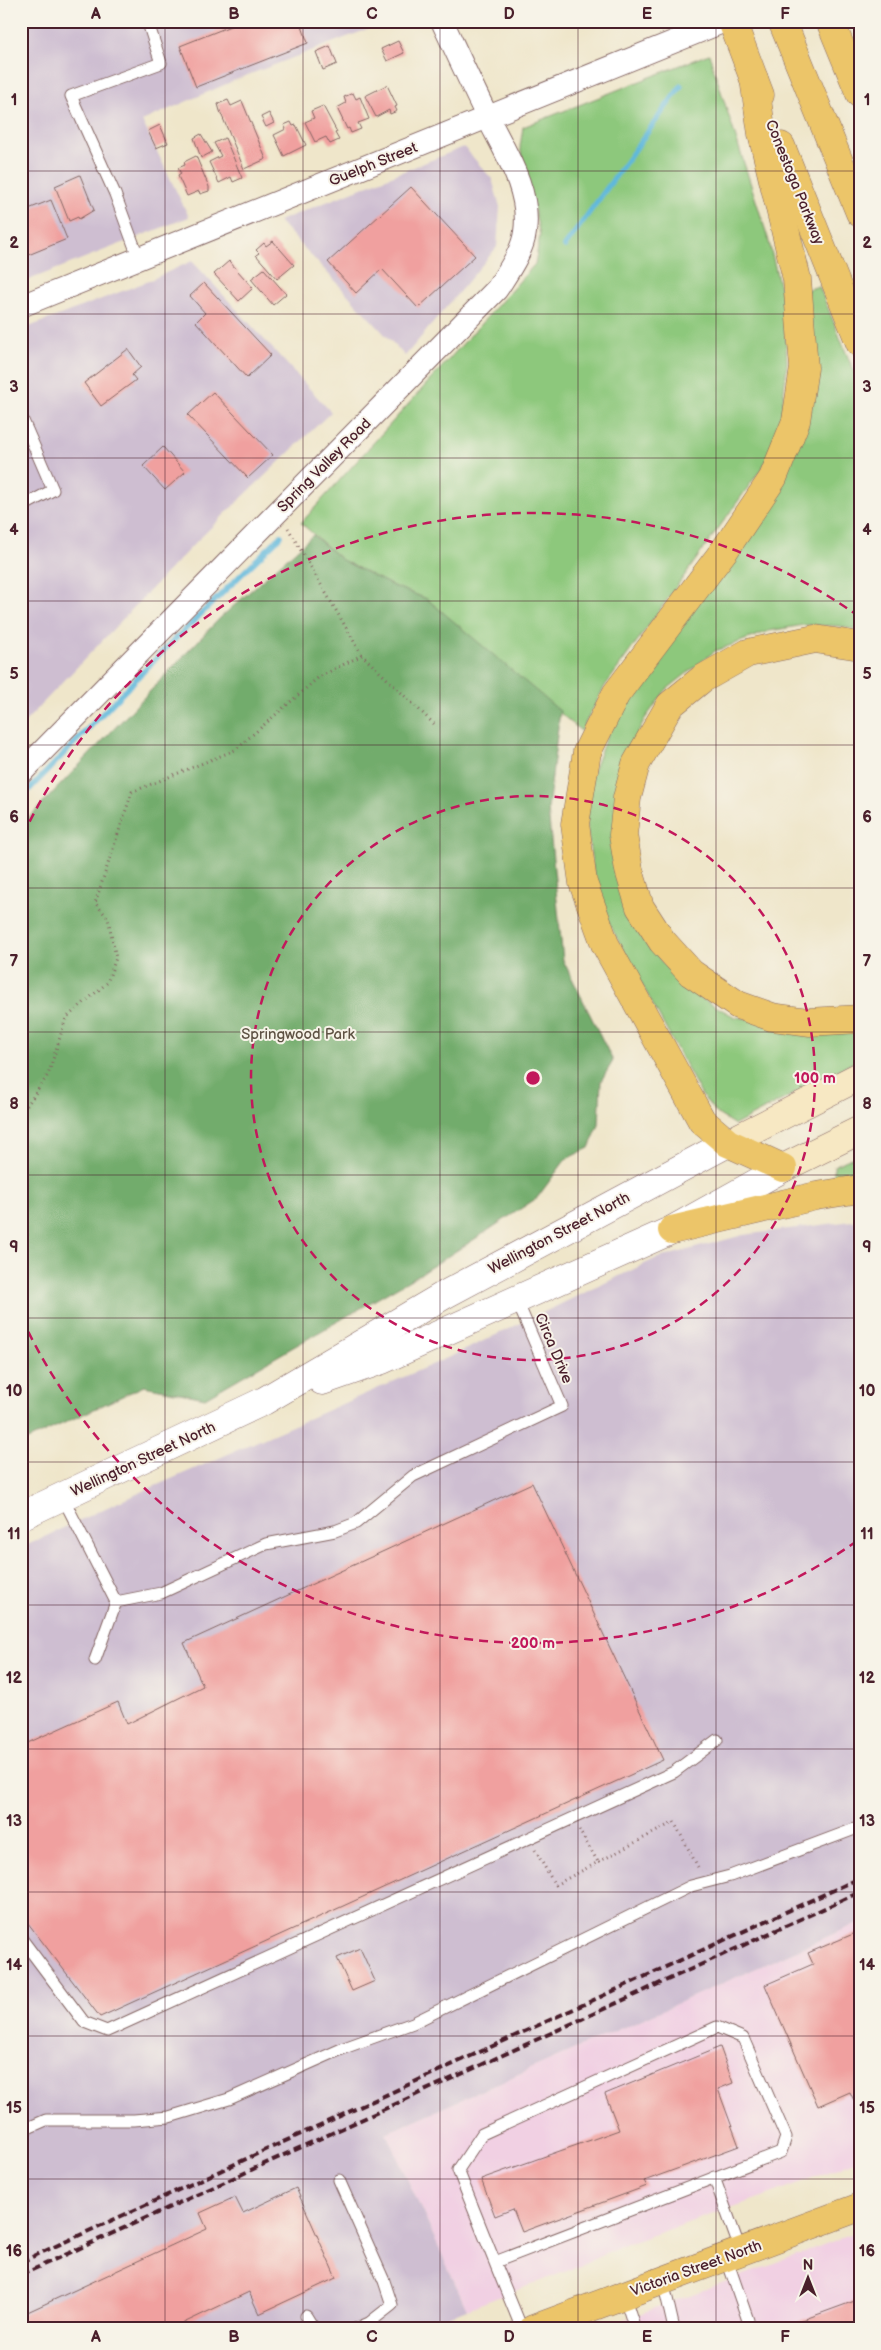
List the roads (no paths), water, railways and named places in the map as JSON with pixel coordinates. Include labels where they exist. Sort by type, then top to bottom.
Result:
[{"type":"main road","name":"Conestoga Parkway","points":[[732,21],[860,343]]},
{"type":"main road","points":[[830,21],[860,94]]},
{"type":"main road","points":[[784,25],[860,214]]},
{"type":"main road","points":[[754,79],[762,134],[797,279],[804,368],[796,421],[773,478],[726,548],[616,694],[587,752],[575,824],[583,883],[605,944],[702,1121],[728,1143],[783,1168]]},
{"type":"main road","points":[[860,646],[815,639],[748,653],[702,679],[670,705],[636,764],[627,798],[623,835],[629,870],[640,907],[662,941],[691,973],[738,1005],[772,1017],[809,1022],[860,1019]]},
{"type":"main road","name":"Wellington Street North","points":[[728,1143],[860,1076]]},
{"type":"main road","name":"Wellington Street North","points":[[783,1168],[860,1130]]},
{"type":"main road","points":[[672,1230],[816,1196],[860,1189]]},
{"type":"main road","name":"Victoria Street North","points":[[533,2329],[860,2207]]},
{"type":"street","name":"Spring Valley Road","points":[[21,773],[497,289],[513,262],[526,232],[523,199],[508,155],[488,118],[442,21]]},
{"type":"street","name":"Guelph Street","points":[[21,306],[725,21]]},
{"type":"street","name":"Wellington Street North","points":[[21,1516],[264,1401],[446,1294],[728,1143]]},
{"type":"street","name":"Wellington Street North","points":[[264,1401],[382,1360],[518,1301],[672,1230],[783,1168]]},
{"type":"lane","points":[[139,259],[115,194],[71,96],[161,63],[148,26],[159,21]]},
{"type":"lane","points":[[21,416],[53,490],[21,507]]},
{"type":"lane","name":"Circa Drive","points":[[116,1602],[161,1593],[266,1544],[335,1531],[356,1523],[414,1476],[562,1406],[518,1301]]},
{"type":"lane","points":[[62,1496],[116,1602],[95,1660]]},
{"type":"lane","points":[[21,1938],[84,2022],[107,2031],[674,1772],[717,1740]]},
{"type":"lane","points":[[21,2131],[46,2120],[134,2120],[169,2117],[230,2099],[344,2048],[414,2023],[691,1886],[730,1876],[860,1827]]},
{"type":"lane","points":[[495,2262],[781,2152],[786,2137],[743,2038],[716,2027],[482,2134],[458,2170],[495,2262],[522,2329]]},
{"type":"lane","points":[[714,2177],[751,2329]]},
{"type":"lane","points":[[339,2180],[384,2280],[392,2305],[369,2323],[355,2329]]},
{"type":"lane","points":[[664,2280],[674,2329]]},
{"type":"lane","points":[[624,2295],[635,2329]]},
{"type":"lane","points":[[306,2316],[314,2329]]},
{"type":"waterway","points":[[565,246],[681,86]]},
{"type":"waterway","points":[[21,798],[168,646],[281,536]]},
{"type":"railway","points":[[21,2262],[860,1878]]},
{"type":"railway","points":[[21,2275],[860,1892]]},
{"type":"park label","name":"Springwood Park","points":[[298,1034]]}]
